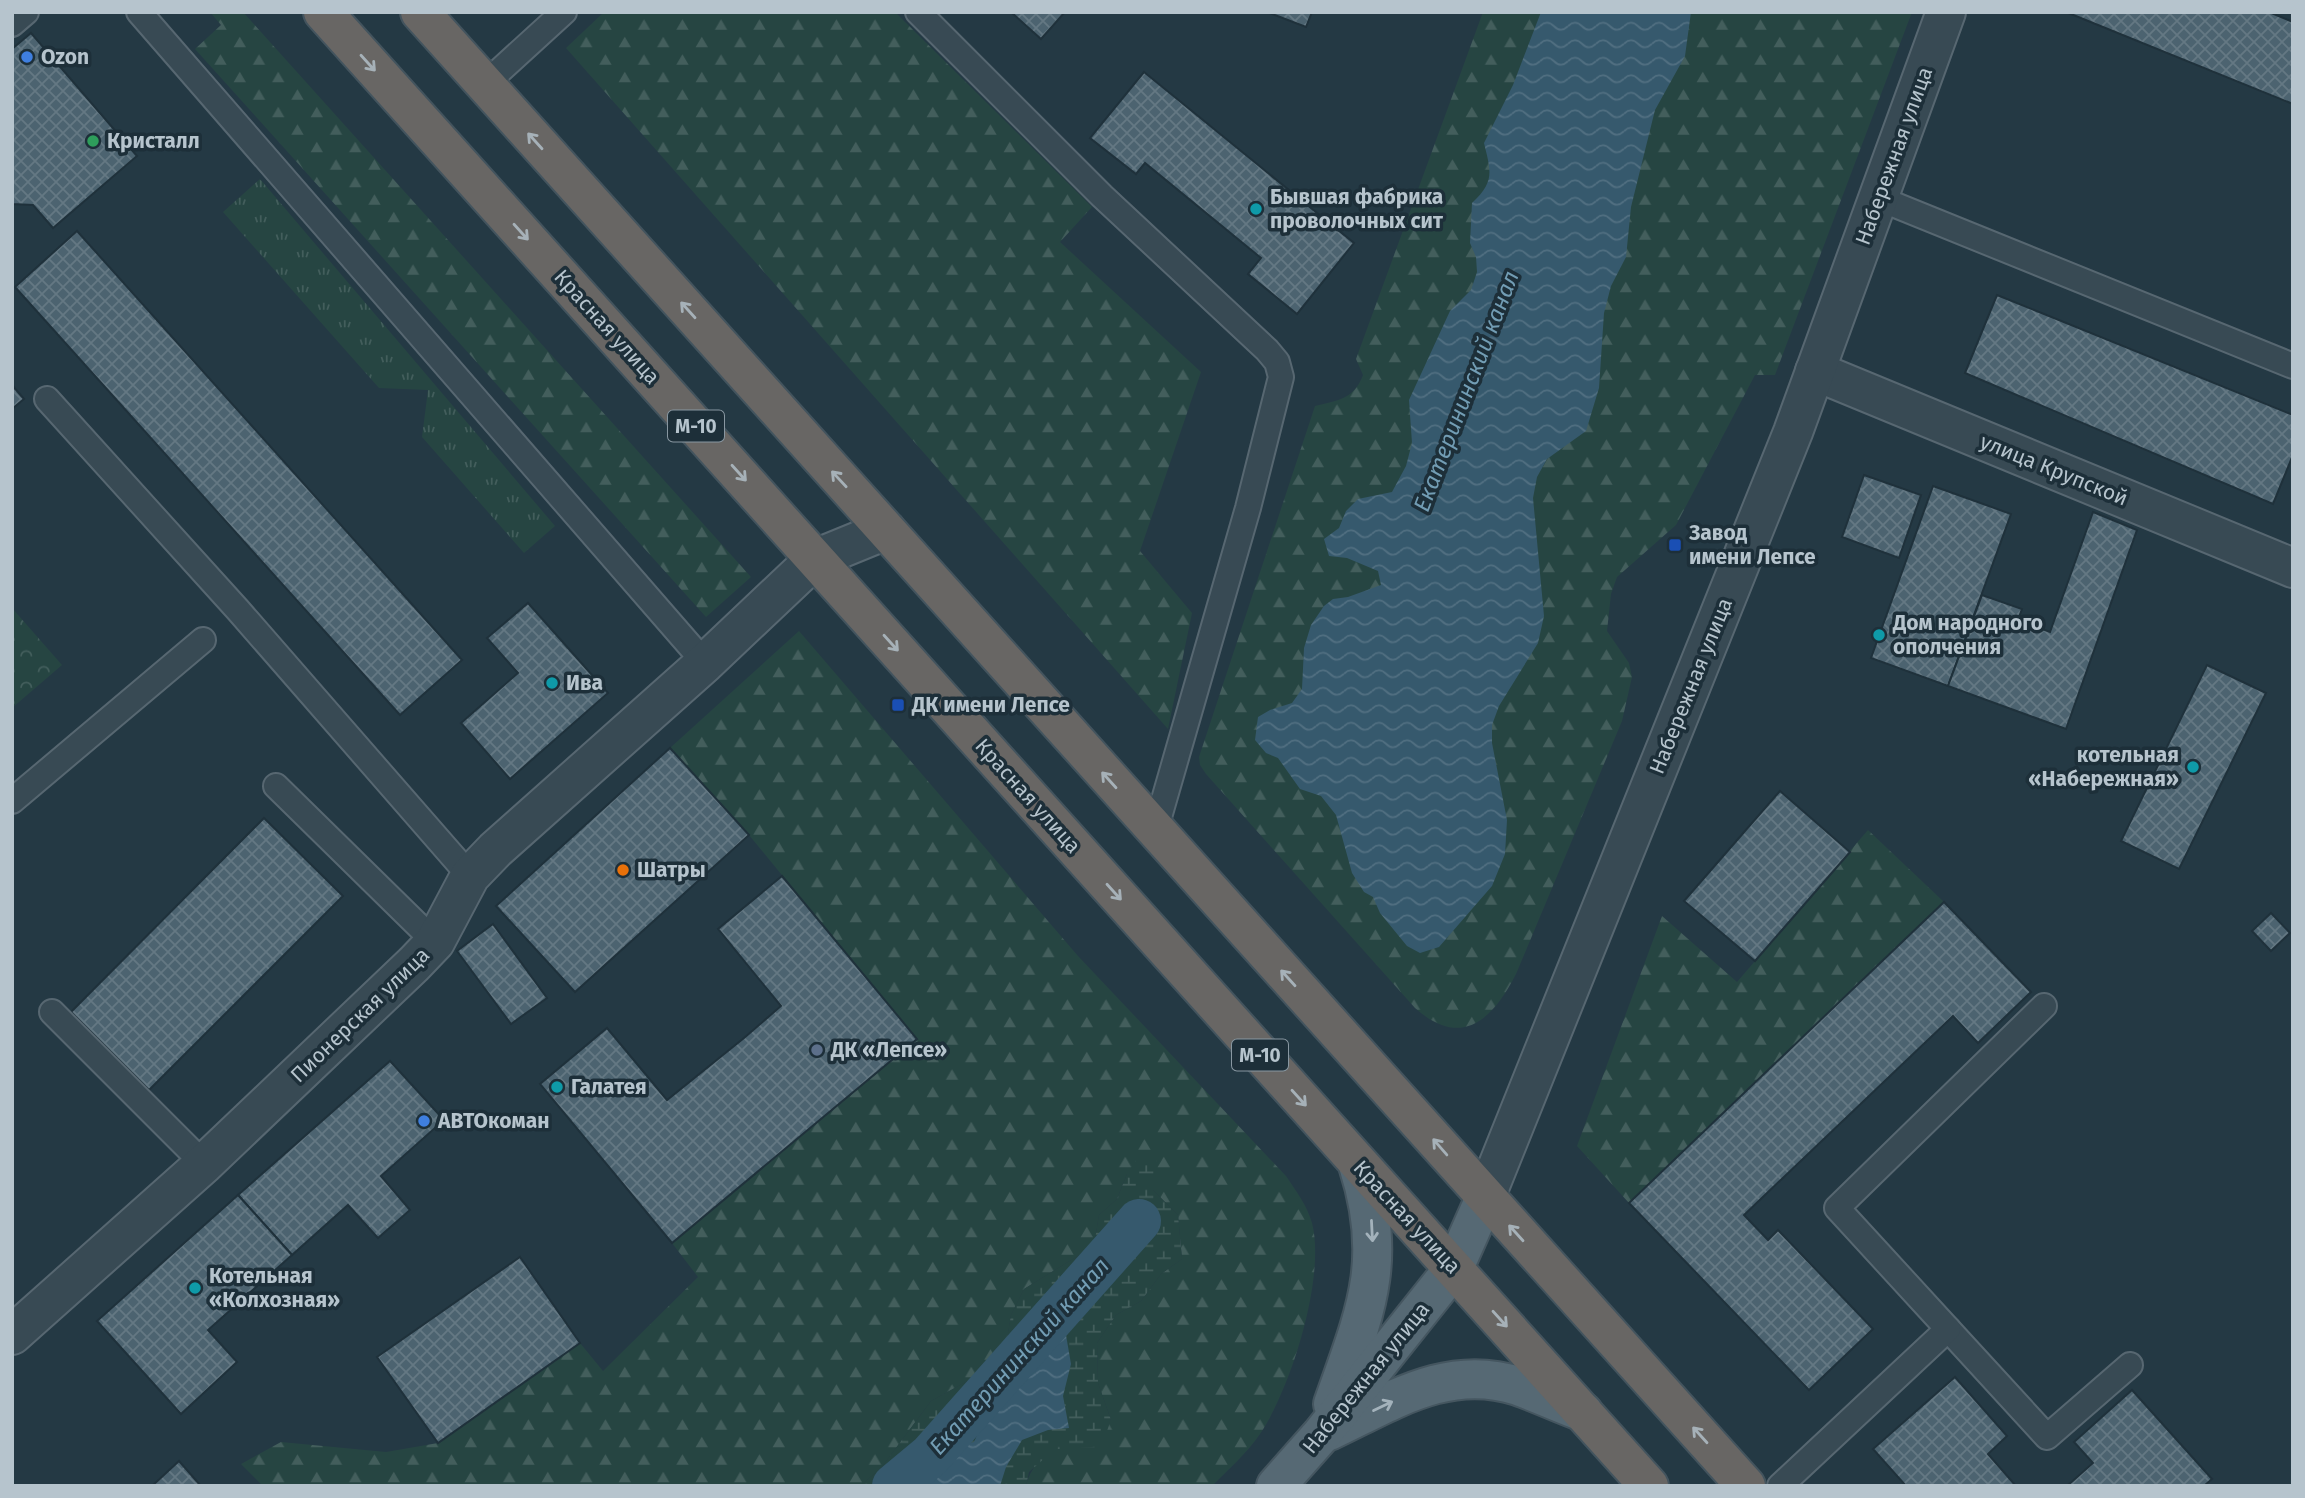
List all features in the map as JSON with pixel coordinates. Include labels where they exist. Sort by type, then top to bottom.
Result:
[{"type":"highway","name":"Красная улица","points":[[323,12],[1649,1486]]},
{"type":"highway","points":[[420,12],[1746,1486]]},
{"type":"main road","points":[[1321,1435],[1354,1345],[1370,1288],[1373,1229],[1368,1196],[1358,1165]]},
{"type":"main road","name":"Набережная улица","points":[[1276,1486],[1321,1435],[1454,1268],[1485,1198]]},
{"type":"main road","points":[[1321,1435],[1423,1386],[1442,1381],[1485,1381],[1515,1385],[1583,1412]]},
{"type":"street","name":"Набережная улица","points":[[1485,1198],[1788,445],[1946,12]]},
{"type":"street","name":"улица Крупской","points":[[1815,371],[2293,568]]},
{"type":"street","name":"Пионерская улица","points":[[12,1335],[204,1164],[435,942],[470,876],[495,850],[705,663],[816,559],[886,530]]},
{"type":"lane","points":[[12,24],[26,12]]},
{"type":"lane","points":[[139,12],[705,663]]},
{"type":"lane","points":[[484,85],[564,12]]},
{"type":"lane","points":[[918,12],[1102,195],[1267,349],[1277,362],[1281,377],[1254,483],[1155,831]]},
{"type":"lane","points":[[1878,198],[2293,366]]},
{"type":"lane","points":[[47,399],[238,610],[470,876]]},
{"type":"lane","points":[[12,801],[203,640]]},
{"type":"lane","points":[[276,786],[435,942]]},
{"type":"lane","points":[[2044,1006],[1837,1208],[2047,1437],[2130,1365]]},
{"type":"lane","points":[[52,1012],[204,1164]]},
{"type":"lane","points":[[1780,1486],[1948,1329]]},
{"type":"green space","points":[[210,12],[243,12],[751,577],[706,617],[195,49],[221,25]]},
{"type":"green space","points":[[604,12],[895,12],[1092,207],[1060,242],[1201,372],[1140,551],[1192,613],[1168,729],[566,48]]},
{"type":"green space","points":[[1483,12],[1912,12],[1775,375],[1755,375],[1676,525],[1617,577],[1611,594],[1607,631],[1629,663],[1632,677],[1622,721],[1516,974],[1486,1016],[1462,1028],[1447,1027],[1415,1008],[1206,774],[1200,765],[1199,757],[1315,406],[1350,394],[1363,375],[1356,359]]},
{"type":"green space","points":[[260,179],[555,526],[524,553],[422,437],[428,390],[379,388],[223,212]]},
{"type":"green space","points":[[12,608],[62,665],[12,708]]},
{"type":"green space","points":[[799,631],[1078,956],[1286,1176],[1304,1204],[1312,1223],[1315,1246],[1310,1301],[1294,1361],[1272,1414],[1260,1434],[1212,1486],[1026,1486],[1030,1473],[1048,1453],[1111,1420],[1098,1383],[1097,1343],[1116,1315],[1141,1301],[1161,1274],[1182,1259],[1178,1215],[1153,1190],[1127,1174],[1117,1199],[1099,1215],[1094,1246],[1024,1289],[1011,1315],[1005,1351],[973,1378],[931,1401],[881,1468],[860,1486],[263,1486],[241,1464],[281,1442],[386,1452],[438,1443],[580,1343],[603,1371],[698,1277],[672,1243],[917,1040],[749,835],[670,748]]},
{"type":"green space","points":[[1868,830],[1944,902],[1629,1203],[1577,1146],[1662,916],[1737,982]]},
{"type":"green space","points":[[1141,1153],[1157,1161],[1153,1190],[1178,1215],[1182,1259],[1161,1274],[1141,1301],[1116,1315],[1097,1343],[1098,1383],[1111,1420],[1101,1447],[1055,1449],[1029,1472],[1026,1486],[860,1486],[881,1468],[931,1401],[973,1378],[1005,1351],[1011,1315],[1024,1289],[1094,1246],[1099,1215],[1117,1199],[1127,1174]]},
{"type":"water","points":[[1541,12],[1691,12],[1685,56],[1655,110],[1631,207],[1626,257],[1611,286],[1604,313],[1599,388],[1586,431],[1547,459],[1537,477],[1533,498],[1544,616],[1538,643],[1499,706],[1492,725],[1492,743],[1507,820],[1505,854],[1492,886],[1439,947],[1420,953],[1407,946],[1380,913],[1373,897],[1364,892],[1352,873],[1336,815],[1321,796],[1300,789],[1278,758],[1266,753],[1255,740],[1258,717],[1292,703],[1302,689],[1304,648],[1311,625],[1324,606],[1333,599],[1348,597],[1381,585],[1378,571],[1347,558],[1329,556],[1324,539],[1339,528],[1346,511],[1358,499],[1392,492],[1406,466],[1412,443],[1409,400],[1450,311],[1471,290],[1477,272],[1476,257],[1470,243],[1472,203],[1488,182],[1489,169],[1484,143],[1513,85]]},
{"type":"water","points":[[1037,1317],[1066,1335],[1071,1364],[1063,1396],[1069,1428],[1048,1430],[1022,1440],[1006,1467],[1000,1486],[899,1486],[941,1449],[974,1442],[989,1408],[1015,1374]]},
{"type":"building","points":[[1011,12],[1065,12],[1041,39]]},
{"type":"building","points":[[1267,12],[1312,12],[1306,27]]},
{"type":"building","points":[[2066,12],[2269,12],[2293,22],[2293,104]]},
{"type":"building","points":[[31,33],[137,156],[53,228],[33,205],[12,204],[12,49]]},
{"type":"building","name":"Бывшая фабрика проволочных сит","points":[[1144,72],[1354,243],[1297,314],[1248,274],[1261,258],[1145,163],[1136,174],[1090,138]]},
{"type":"building","points":[[77,231],[462,660],[400,715],[15,287]]},
{"type":"building","points":[[1997,295],[2293,415],[2293,455],[2273,504],[1965,373]]},
{"type":"building","points":[[12,385],[24,399],[12,409]]},
{"type":"building","points":[[1864,475],[1921,495],[1899,558],[1842,537]]},
{"type":"building","points":[[1933,486],[2011,514],[1948,686],[1871,658]]},
{"type":"building","points":[[2093,512],[2137,530],[2066,729],[1948,686],[1982,595],[2022,609],[2018,620],[2050,632]]},
{"type":"building","name":"Ива","points":[[528,603],[608,693],[510,779],[461,723],[518,673],[487,638]]},
{"type":"building","name":"котельная «Набережная»","points":[[2207,665],[2266,693],[2179,869],[2121,841]]},
{"type":"building","name":"Шатры","points":[[670,748],[749,835],[575,992],[496,906]]},
{"type":"building","points":[[1780,791],[1850,852],[1755,961],[1684,901]]},
{"type":"building","points":[[264,818],[343,896],[149,1090],[71,1012]]},
{"type":"building","name":"ДК «Лепсе»","points":[[782,876],[917,1039],[672,1243],[540,1084],[607,1028],[667,1100],[744,1038],[781,1006],[718,929]]},
{"type":"building","points":[[1944,902],[2031,992],[1978,1043],[1953,1016],[1744,1215],[1768,1240],[1778,1230],[1873,1329],[1809,1390],[1629,1203]]},
{"type":"building","points":[[2271,913],[2290,933],[2271,951],[2252,931]]},
{"type":"building","points":[[493,924],[547,998],[511,1024],[457,951]]},
{"type":"building","points":[[390,1061],[444,1120],[381,1176],[410,1210],[378,1238],[348,1205],[292,1255],[238,1195]]},
{"type":"building","name":"Котельная «Колхозная»","points":[[238,1195],[292,1255],[208,1330],[237,1362],[181,1414],[97,1321]]},
{"type":"building","points":[[520,1257],[580,1343],[438,1443],[377,1357]]},
{"type":"building","points":[[1955,1377],[2007,1436],[1988,1454],[2016,1486],[1906,1486],[1873,1449]]},
{"type":"building","points":[[2132,1390],[2212,1479],[2204,1486],[2067,1486],[2093,1463],[2074,1442]]},
{"type":"building","points":[[179,1461],[201,1486],[152,1486]]},
{"type":"waterway","name":"Екатерининский канал","points":[[894,1486],[930,1456],[1139,1221]]},
{"type":"place","name":"Ozon","points":[[27,57]]},
{"type":"place","name":"Кристалл","points":[[93,141]]},
{"type":"place","name":"Бывшая фабрика проволочных сит","points":[[1256,209]]},
{"type":"place","name":"Завод имени Лепсе","points":[[1675,545]]},
{"type":"place","name":"Дом народного ополчения","points":[[1879,635]]},
{"type":"place","name":"Ива","points":[[552,683]]},
{"type":"place","name":"ДК имени Лепсе","points":[[898,705]]},
{"type":"place","name":"котельная «Набережная»","points":[[2193,767]]},
{"type":"place","name":"Шатры","points":[[623,870]]},
{"type":"place","name":"ДК «Лепсе»","points":[[817,1050]]},
{"type":"place","name":"Галатея","points":[[557,1087]]},
{"type":"place","name":"АВТОкоман","points":[[424,1121]]},
{"type":"place","name":"Котельная «Колхозная»","points":[[195,1288]]}]
